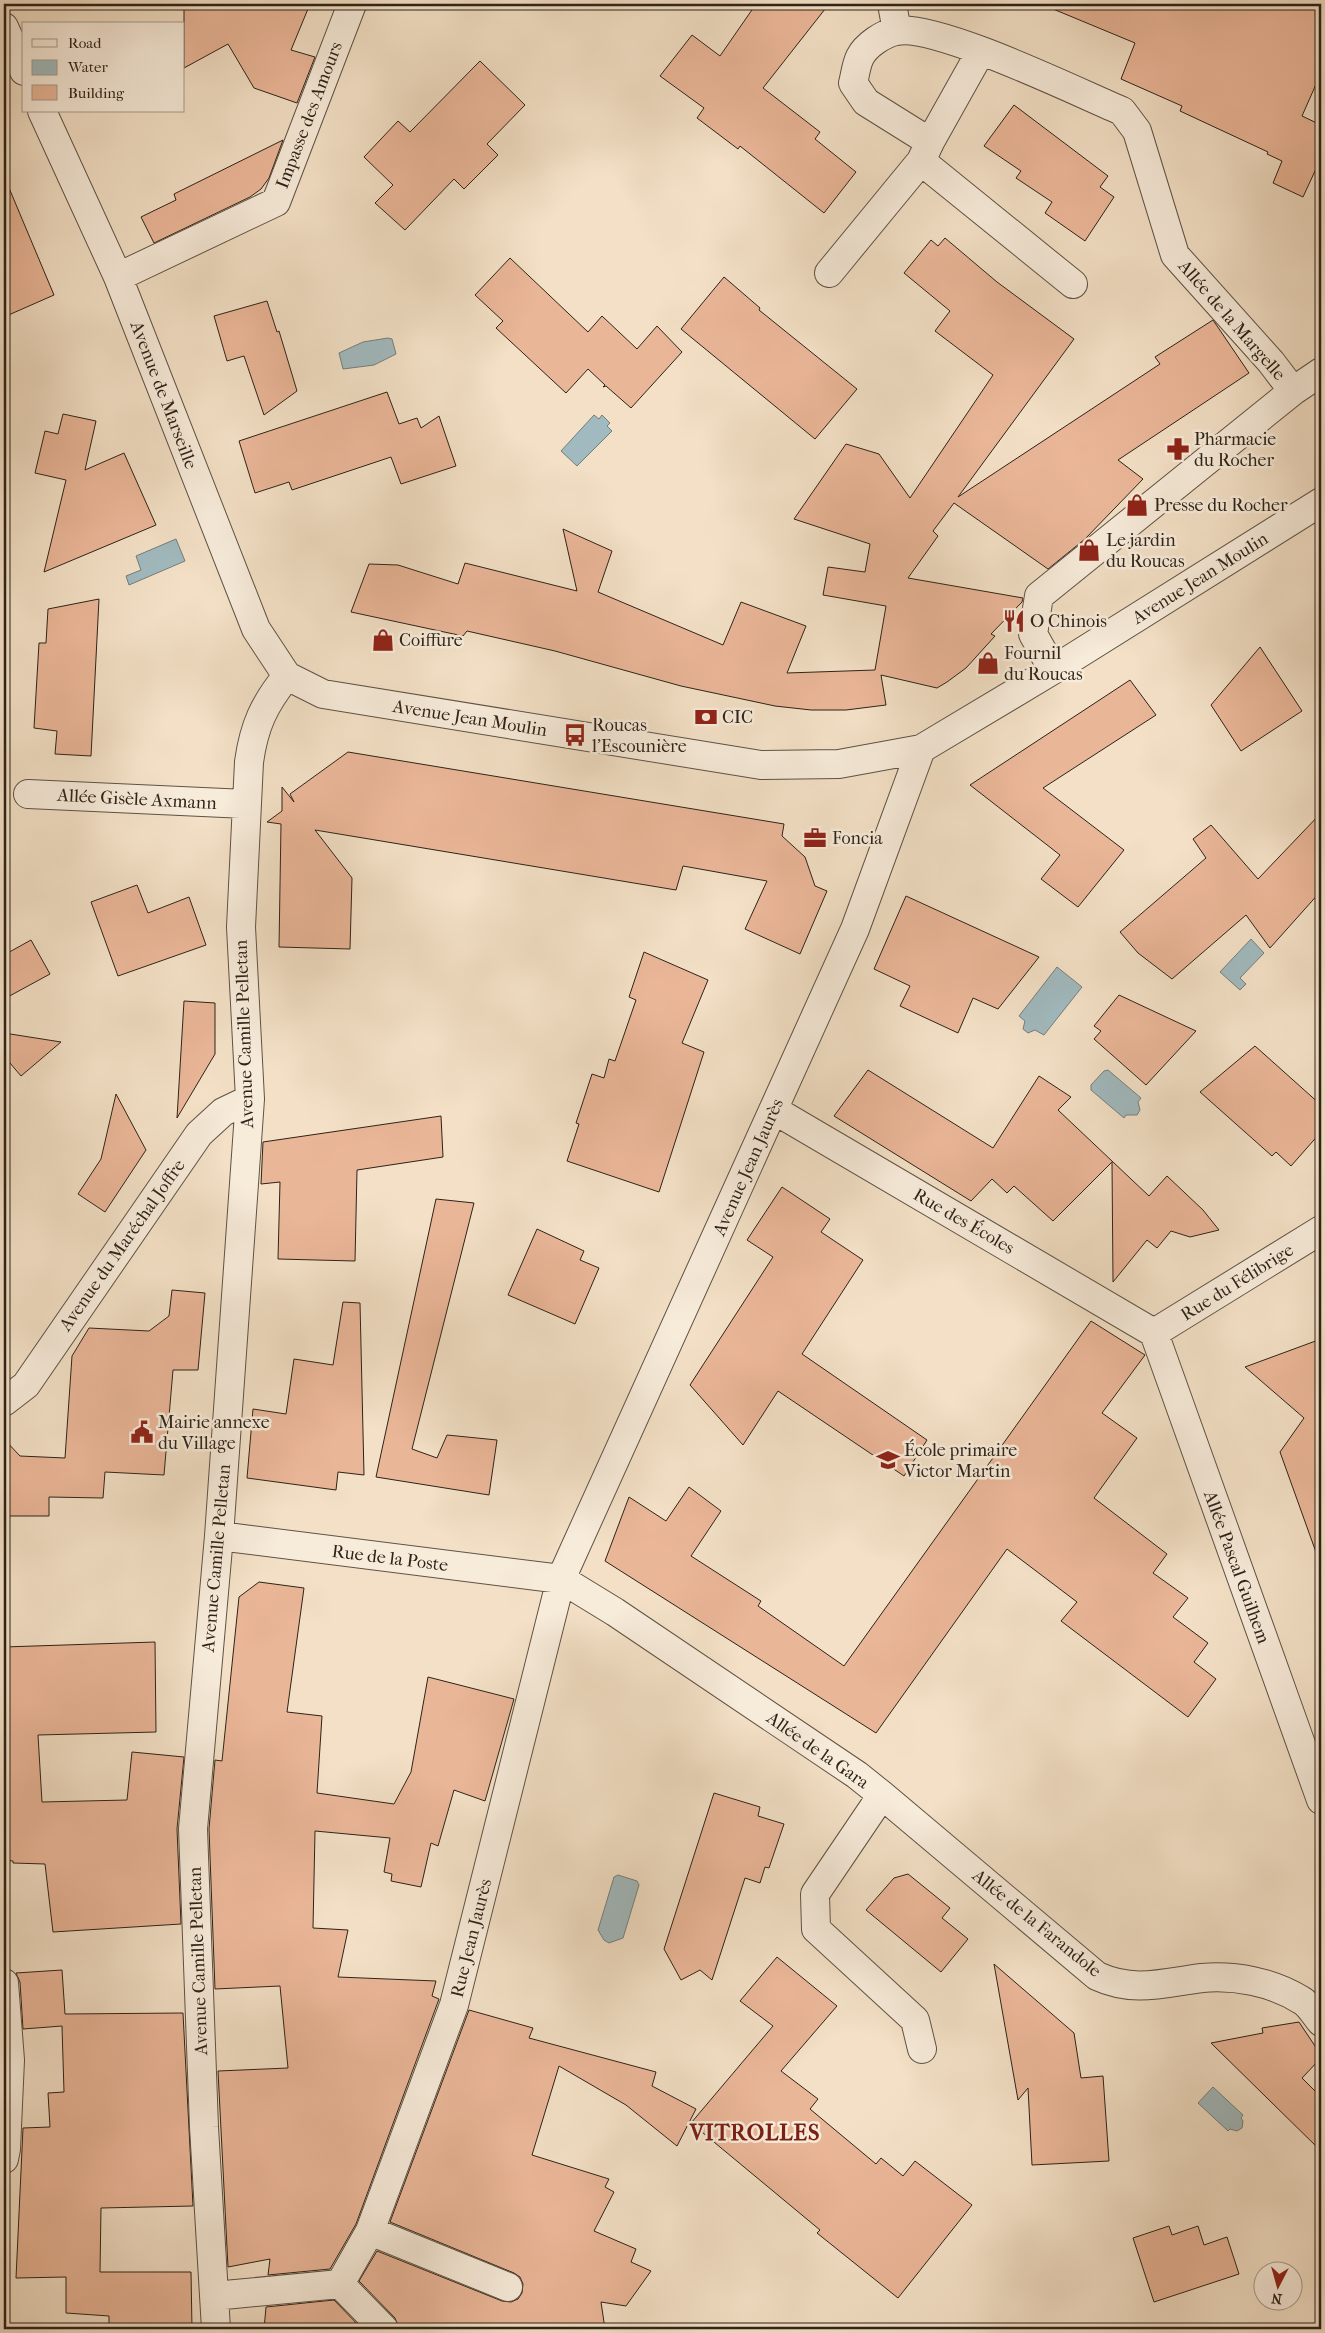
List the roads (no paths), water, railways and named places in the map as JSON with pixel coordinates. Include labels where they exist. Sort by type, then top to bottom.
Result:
[{"type":"street","name":"Impasse des Amours","points":[[118,278],[276,202],[352,4]]},
{"type":"street","points":[[892,4],[897,31]]},
{"type":"street","points":[[4,27],[22,67]]},
{"type":"street","name":"Allée de la Margelle","points":[[1072,284],[926,152],[866,102],[853,83],[860,57],[875,40],[897,31],[926,33],[981,51],[1122,111],[1137,132],[1175,255],[1271,362],[1293,391]]},
{"type":"street","points":[[829,273],[926,152],[981,51]]},
{"type":"street","name":"Avenue de Marseille","points":[[42,112],[118,278],[256,629],[287,676]]},
{"type":"street","points":[[1053,670],[1033,634],[1039,596],[1293,391],[1321,372]]},
{"type":"street","name":"Avenue Jean Moulin","points":[[287,676],[323,694],[761,765],[839,764],[921,749],[1053,670],[1321,502]]},
{"type":"street","name":"Avenue Camille Pelletan","points":[[216,2329],[204,2127],[193,1829],[219,1536],[250,1099],[241,926],[246,804],[253,735],[268,700],[287,676]]},
{"type":"street","name":"Avenue Jean Jaurès","points":[[561,1579],[855,929],[921,749]]},
{"type":"street","name":"Allée Gisèle Axmann","points":[[28,794],[246,804]]},
{"type":"street","name":"Avenue du Maréchal Joffre","points":[[4,1402],[26,1385],[199,1134],[222,1112],[250,1099]]},
{"type":"street","name":"Rue des Écoles","points":[[774,1110],[1154,1333]]},
{"type":"street","name":"Rue du Félibrige","points":[[1154,1333],[1321,1230]]},
{"type":"street","name":"Allée Pascal Guilhem","points":[[1154,1333],[1321,1800]]},
{"type":"street","name":"Rue de la Poste","points":[[219,1536],[561,1579]]},
{"type":"street","name":"Allée de la Gara","points":[[561,1579],[624,1617],[857,1775],[882,1795],[815,1894],[816,1929],[915,2020],[922,2049]]},
{"type":"street","name":"Rue Jean Jaurès","points":[[340,2284],[370,2231],[454,2005],[561,1579]]},
{"type":"street","name":"Allée de la Farandole","points":[[882,1795],[1097,1976],[1114,1984],[1150,1986],[1204,1978],[1262,1981],[1302,2000],[1321,2022]]},
{"type":"street","points":[[4,1983],[10,2060],[4,2159]]},
{"type":"street","points":[[370,2231],[508,2287]]},
{"type":"street","points":[[214,2296],[340,2284],[384,2329]]},
{"type":"water","points":[[392,339],[396,354],[374,365],[343,369],[339,353],[363,342]]},
{"type":"water","points":[[594,415],[599,419],[602,415],[610,423],[607,426],[612,431],[577,466],[561,451]]},
{"type":"water","points":[[176,539],[185,561],[129,585],[126,576],[141,570],[136,556]]},
{"type":"water","points":[[1251,939],[1264,953],[1240,978],[1246,984],[1240,990],[1220,972]]},
{"type":"water","points":[[1057,967],[1082,987],[1044,1035],[1035,1030],[1028,1033],[1023,1029],[1025,1021],[1019,1016]]},
{"type":"water","points":[[1108,1070],[1141,1098],[1138,1102],[1140,1110],[1137,1115],[1126,1115],[1124,1118],[1091,1090],[1091,1085],[1104,1071]]},
{"type":"water","points":[[618,1875],[637,1881],[639,1885],[623,1938],[609,1943],[604,1940],[598,1930],[614,1877]]},
{"type":"water","points":[[1213,2087],[1243,2115],[1241,2118],[1243,2121],[1242,2128],[1237,2131],[1230,2129],[1228,2131],[1198,2103]]},
{"type":"place","name":"Pharmacie du Rocher","points":[[1178,449]]},
{"type":"place","name":"Presse du Rocher","points":[[1137,505]]},
{"type":"place","name":"Le jardin du Roucas","points":[[1089,550]]},
{"type":"place","name":"O Chinois","points":[[1014,621]]},
{"type":"place","name":"Coiffure","points":[[383,640]]},
{"type":"place","name":"Fournil du Roucas","points":[[988,663]]},
{"type":"place","name":"CIC","points":[[706,717]]},
{"type":"place","name":"Roucas l'Escounière","points":[[575,735]]},
{"type":"place","name":"Foncia","points":[[815,838]]},
{"type":"place","name":"Mairie annexe du Village","points":[[142,1432]]},
{"type":"place","name":"École primaire Victor Martin","points":[[888,1460]]},
{"type":"district","name":"VITROLLES","points":[[755,2132]]}]
